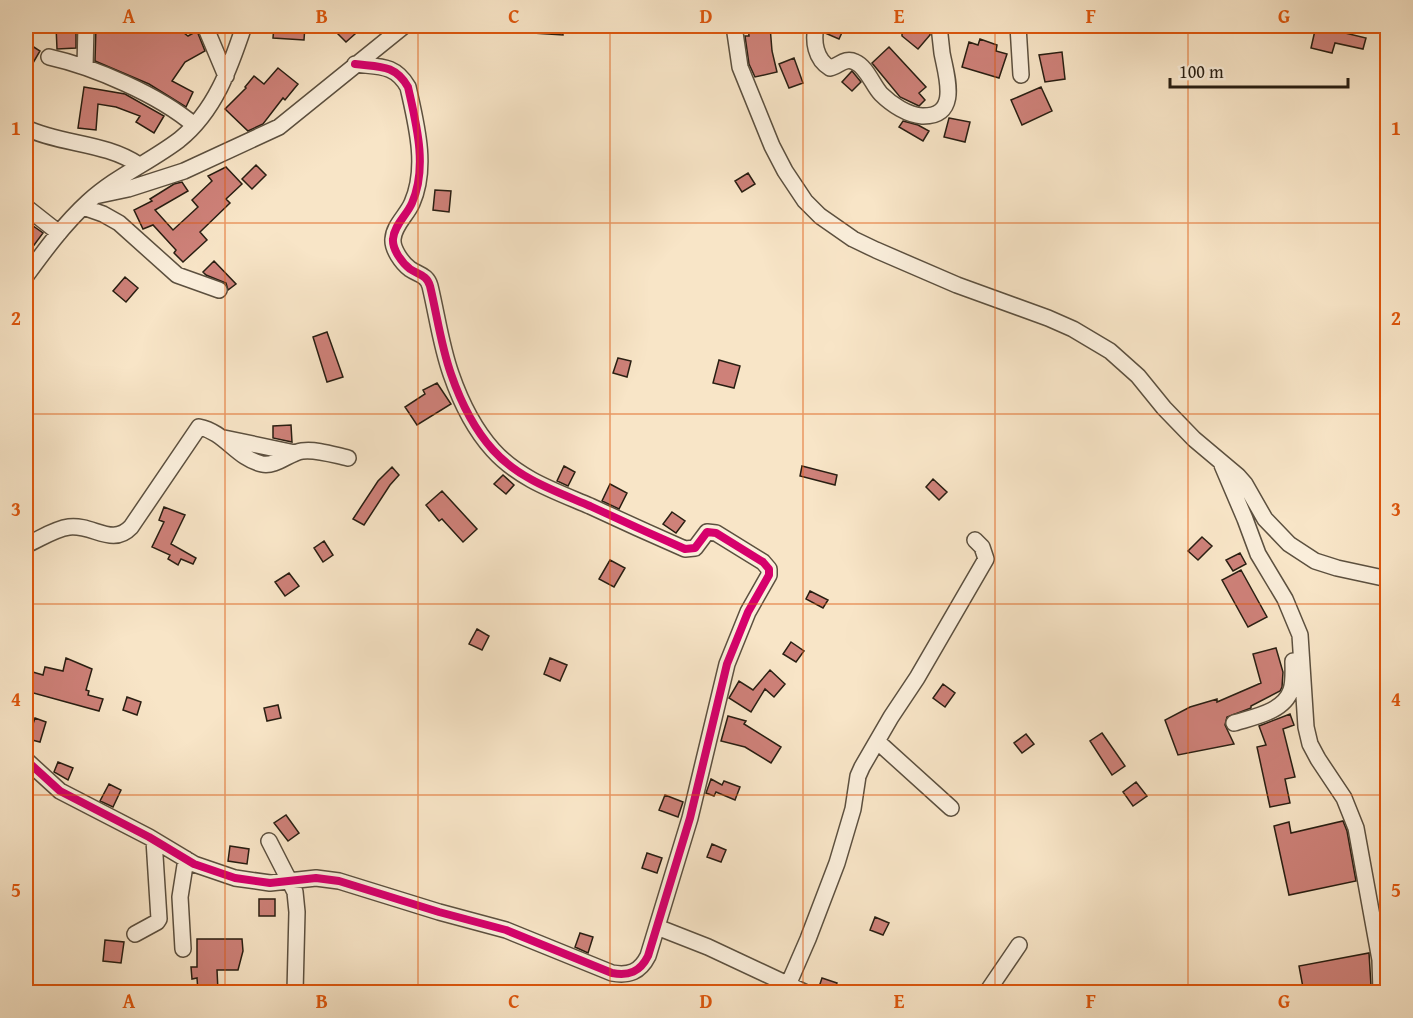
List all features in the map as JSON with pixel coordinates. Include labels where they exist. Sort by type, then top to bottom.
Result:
[{"type":"street","points":[[85,67],[86,26]]},
{"type":"street","points":[[205,26],[226,76]]},
{"type":"street","points":[[26,276],[59,233],[95,196],[178,140],[194,125],[212,103],[226,76],[244,26]]},
{"type":"street","points":[[95,196],[128,189],[184,171],[279,127],[404,26]]},
{"type":"street","points":[[734,26],[740,67],[772,146],[805,201],[820,216],[853,239],[876,250],[957,285],[1048,318],[1091,339],[1123,362],[1174,419],[1238,476],[1265,519],[1288,544],[1315,561],[1388,579]]},
{"type":"street","points":[[816,26],[818,57],[825,66],[834,68],[847,60],[853,60],[860,64],[881,94],[890,102],[921,116],[941,111],[948,95],[949,82],[939,26]]},
{"type":"street","points":[[1018,26],[1021,75]]},
{"type":"street","points":[[49,57],[85,67],[166,104],[194,125]]},
{"type":"street","points":[[26,760],[60,791],[154,840],[194,864],[236,878],[270,883],[316,878],[339,880],[439,912],[506,930],[621,974],[634,972],[644,964],[690,818],[727,664],[748,612],[770,569],[763,562],[716,533],[707,532],[695,548],[685,549],[524,476],[492,449],[471,417],[451,374],[436,322],[429,284],[421,273],[408,267],[396,253],[394,245],[393,238],[396,228],[412,204],[419,178],[419,151],[408,87],[395,70],[356,64]]},
{"type":"street","points":[[26,128],[39,135],[114,152],[139,165]]},
{"type":"street","points":[[26,207],[59,233]]},
{"type":"street","points":[[83,207],[119,223],[177,275],[219,290]]},
{"type":"street","points":[[26,544],[69,527],[117,536],[123,534],[131,526],[196,428],[203,428],[224,438],[295,453],[311,451],[348,458]]},
{"type":"street","points":[[1221,462],[1258,554],[1286,599],[1300,635],[1306,727],[1310,744],[1344,798],[1356,828],[1380,960],[1381,993]]},
{"type":"street","points":[[788,985],[837,863],[853,809],[858,776],[986,559],[982,547],[975,540]]},
{"type":"street","points":[[1234,723],[1275,709],[1287,697],[1293,682],[1294,648],[1300,635]]},
{"type":"street","points":[[878,742],[951,808]]},
{"type":"street","points":[[135,934],[159,919],[154,840]]},
{"type":"street","points":[[269,841],[295,892],[297,912],[295,993]]},
{"type":"street","points":[[183,949],[180,897],[186,859]]},
{"type":"street","points":[[657,927],[708,947],[804,993]]},
{"type":"street","points":[[987,993],[1019,945]]},
{"type":"building","points":[[56,26],[76,26],[76,48],[57,49]]},
{"type":"building","points":[[96,26],[144,26],[155,31],[160,26],[175,26],[188,36],[197,31],[205,51],[185,62],[172,81],[193,92],[186,107],[149,84],[95,61]]},
{"type":"building","points":[[274,26],[305,26],[304,40],[273,38]]},
{"type":"building","points":[[330,26],[364,26],[346,42]]},
{"type":"building","points":[[534,26],[563,26],[563,35],[533,33]]},
{"type":"building","points":[[748,26],[770,26],[777,72],[755,77],[749,64],[745,36],[749,36]]},
{"type":"building","points":[[825,26],[845,26],[839,39],[825,33]]},
{"type":"building","points":[[908,26],[924,26],[930,31],[930,35],[918,49],[902,36]]},
{"type":"building","points":[[1316,26],[1366,38],[1363,49],[1335,43],[1332,53],[1311,48]]},
{"type":"building","points":[[980,39],[997,45],[996,51],[1007,54],[999,78],[962,67],[969,42],[978,45]]},
{"type":"building","points":[[26,42],[40,51],[26,75]]},
{"type":"building","points":[[889,47],[926,87],[919,93],[925,100],[919,106],[900,97],[872,63]]},
{"type":"building","points":[[1062,52],[1065,79],[1045,82],[1039,55]]},
{"type":"building","points":[[794,58],[803,83],[789,88],[779,64]]},
{"type":"building","points":[[278,68],[298,84],[285,100],[283,98],[263,124],[248,131],[225,109],[246,88],[254,76],[264,84]]},
{"type":"building","points":[[852,71],[861,82],[852,91],[842,82]]},
{"type":"building","points":[[84,87],[125,94],[164,116],[154,133],[136,122],[140,116],[116,107],[98,104],[96,130],[78,128]]},
{"type":"building","points":[[1041,87],[1052,111],[1022,125],[1011,100]]},
{"type":"building","points":[[949,118],[970,122],[965,142],[944,137]]},
{"type":"building","points":[[903,121],[929,131],[923,141],[899,127]]},
{"type":"building","points":[[256,165],[266,175],[252,189],[242,179]]},
{"type":"building","points":[[226,167],[242,184],[226,199],[230,203],[200,232],[207,240],[183,262],[174,253],[176,250],[153,225],[143,229],[134,210],[152,201],[150,199],[174,184],[182,182],[188,191],[155,210],[173,230],[198,207],[192,200],[212,181],[208,176]]},
{"type":"building","points":[[748,173],[755,184],[742,192],[735,181]]},
{"type":"building","points":[[435,190],[451,191],[449,212],[433,210]]},
{"type":"building","points":[[26,221],[43,233],[26,256]]},
{"type":"building","points":[[214,261],[236,284],[228,290],[226,283],[203,272]]},
{"type":"building","points":[[125,277],[138,288],[126,302],[113,291]]},
{"type":"building","points":[[327,332],[343,377],[327,382],[313,337]]},
{"type":"building","points":[[618,358],[631,361],[627,377],[613,373]]},
{"type":"building","points":[[719,360],[740,366],[734,388],[713,383]]},
{"type":"building","points":[[437,383],[451,404],[417,425],[405,407],[425,394],[423,390]]},
{"type":"building","points":[[291,425],[292,442],[273,438],[273,426]]},
{"type":"building","points":[[564,466],[575,472],[568,486],[557,481]]},
{"type":"building","points":[[802,466],[837,475],[835,485],[800,476]]},
{"type":"building","points":[[392,467],[399,475],[364,525],[353,519],[378,481]]},
{"type":"building","points":[[503,475],[514,485],[506,494],[494,484]]},
{"type":"building","points":[[933,479],[947,492],[939,500],[926,487]]},
{"type":"building","points":[[610,484],[627,493],[619,509],[602,501]]},
{"type":"building","points":[[442,491],[477,529],[463,542],[442,519],[439,521],[426,505]]},
{"type":"building","points":[[164,507],[185,515],[171,544],[196,558],[193,564],[181,559],[178,565],[168,559],[170,555],[152,547],[164,522],[159,520]]},
{"type":"building","points":[[672,512],[685,521],[676,533],[663,524]]},
{"type":"building","points":[[1202,537],[1212,546],[1198,560],[1188,551]]},
{"type":"building","points":[[324,541],[333,555],[323,562],[314,548]]},
{"type":"building","points":[[1240,553],[1246,564],[1233,571],[1226,560]]},
{"type":"building","points":[[610,560],[625,568],[614,587],[599,579]]},
{"type":"building","points":[[1241,570],[1267,617],[1248,627],[1222,580]]},
{"type":"building","points":[[289,573],[299,586],[285,596],[275,582]]},
{"type":"building","points":[[810,591],[828,600],[823,608],[806,599]]},
{"type":"building","points":[[477,629],[489,636],[482,650],[469,644]]},
{"type":"building","points":[[791,642],[804,651],[796,662],[783,654]]},
{"type":"building","points":[[1276,648],[1283,672],[1282,687],[1280,691],[1251,708],[1227,717],[1225,725],[1234,744],[1178,755],[1165,720],[1190,707],[1217,699],[1217,702],[1261,683],[1253,654]]},
{"type":"building","points":[[66,658],[92,669],[86,690],[89,691],[88,695],[103,699],[99,711],[26,691],[26,670],[43,675],[45,667],[63,671]]},
{"type":"building","points":[[550,658],[567,665],[560,681],[544,674]]},
{"type":"building","points":[[770,670],[785,684],[774,697],[765,689],[751,712],[729,698],[739,681],[753,690]]},
{"type":"building","points":[[943,684],[955,693],[945,707],[933,698]]},
{"type":"building","points":[[127,697],[141,702],[137,715],[123,710]]},
{"type":"building","points":[[278,705],[281,718],[267,721],[264,708]]},
{"type":"building","points":[[1290,714],[1294,725],[1283,729],[1295,777],[1285,779],[1290,803],[1270,807],[1257,747],[1266,745],[1259,726]]},
{"type":"building","points":[[728,716],[746,721],[744,724],[781,747],[771,763],[745,747],[721,741]]},
{"type":"building","points":[[35,718],[46,722],[40,742],[28,739]]},
{"type":"building","points":[[1102,733],[1125,766],[1112,775],[1090,741]]},
{"type":"building","points":[[1026,734],[1034,744],[1022,753],[1014,743]]},
{"type":"building","points":[[58,762],[73,768],[68,780],[54,772]]},
{"type":"building","points":[[711,779],[722,785],[724,781],[740,787],[735,800],[716,792],[714,796],[706,793]]},
{"type":"building","points":[[1136,782],[1147,796],[1133,806],[1123,792]]},
{"type":"building","points":[[109,784],[121,790],[113,807],[100,801]]},
{"type":"building","points":[[665,795],[683,802],[678,817],[659,810]]},
{"type":"building","points":[[286,815],[299,833],[288,841],[274,823]]},
{"type":"building","points":[[1343,821],[1356,881],[1289,895],[1274,826],[1289,822],[1291,833]]},
{"type":"building","points":[[712,844],[726,850],[721,862],[707,857]]},
{"type":"building","points":[[230,846],[249,849],[247,864],[228,861]]},
{"type":"building","points":[[647,853],[662,858],[657,873],[642,868]]},
{"type":"building","points":[[259,899],[275,899],[275,916],[259,916]]},
{"type":"building","points":[[875,917],[889,923],[883,935],[870,930]]},
{"type":"building","points":[[580,933],[593,937],[588,953],[575,947]]},
{"type":"building","points":[[197,939],[242,939],[243,951],[238,970],[217,970],[218,991],[198,992],[197,978],[192,979],[191,967],[197,967]]},
{"type":"building","points":[[105,940],[124,942],[121,963],[103,961]]},
{"type":"building","points":[[1369,953],[1371,986],[1338,993],[1304,993],[1299,966]]},
{"type":"building","points":[[822,978],[837,983],[833,993],[817,993]]},
{"type":"cycle path","points":[[26,760],[60,791],[149,837],[194,864],[235,878],[270,883],[316,878],[339,881],[506,930],[612,973],[633,972],[648,956],[690,818],[727,664],[748,612],[769,575],[769,569],[763,562],[716,533],[707,532],[695,548],[685,549],[551,489],[514,469],[486,442],[468,414],[451,374],[444,353],[429,282],[404,263],[393,243],[396,229],[412,203],[419,175],[419,145],[408,87],[392,70],[355,64]]}]
